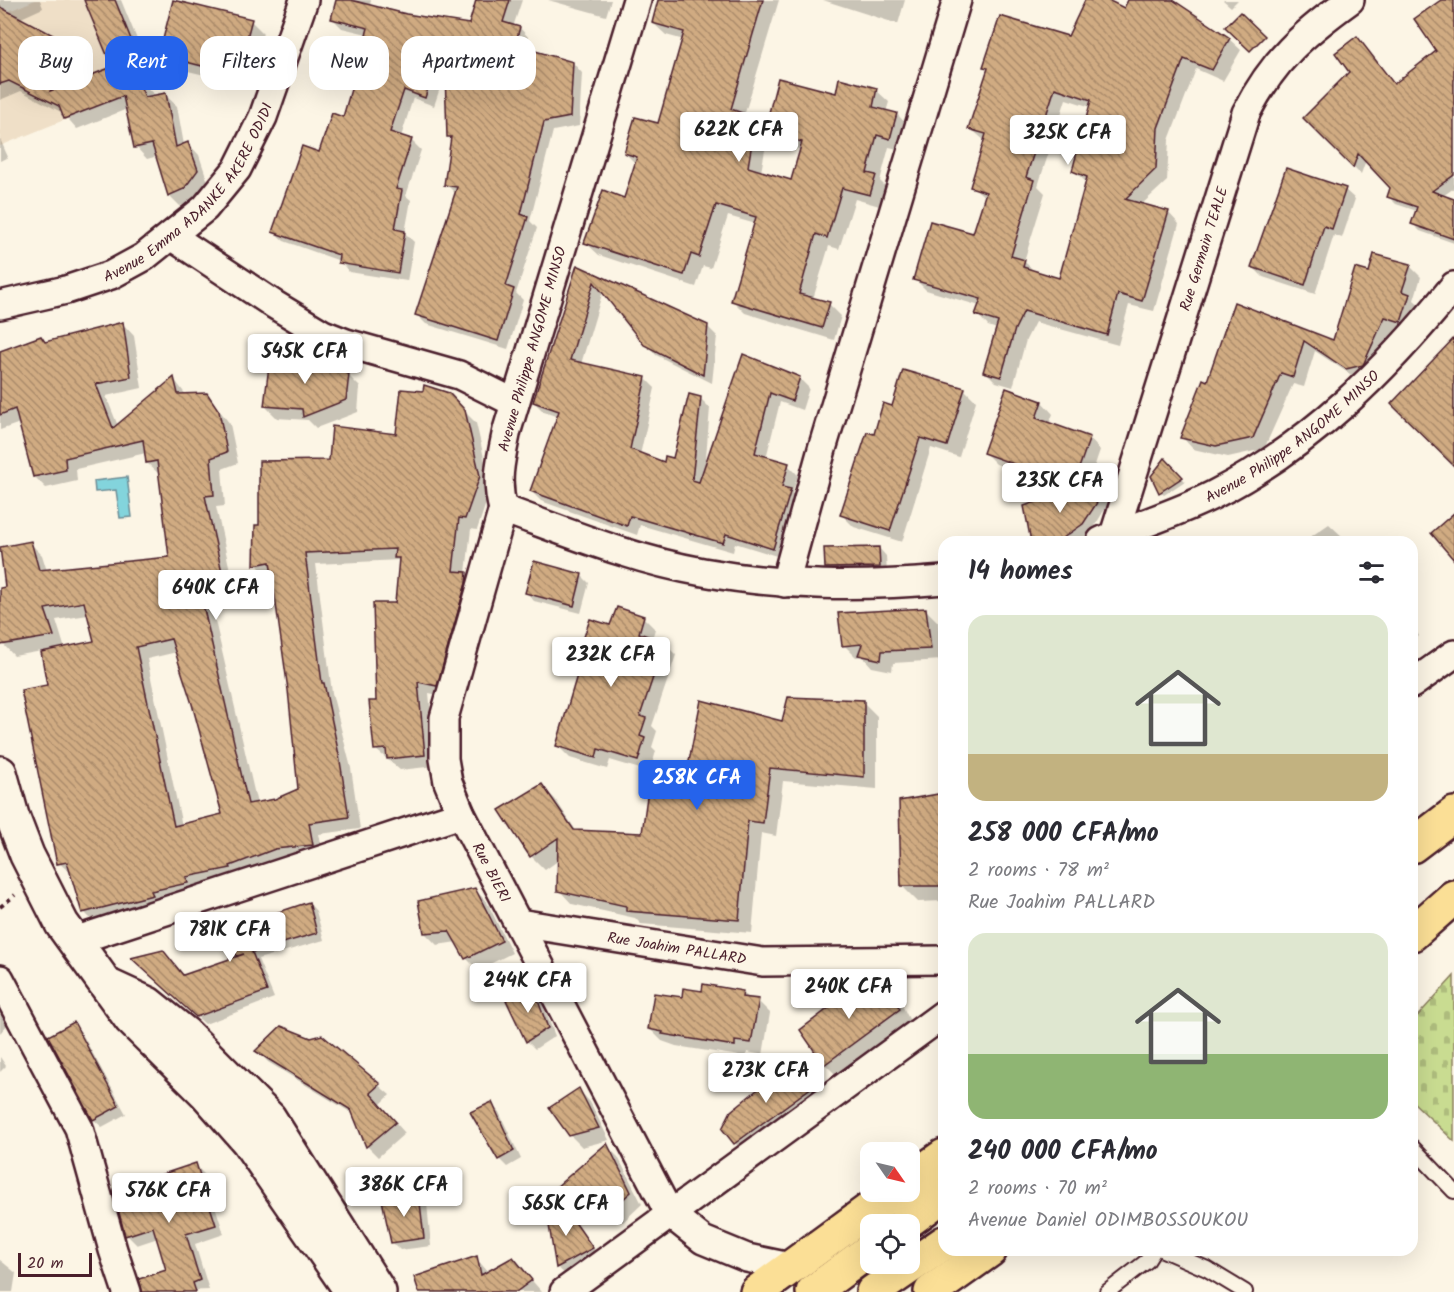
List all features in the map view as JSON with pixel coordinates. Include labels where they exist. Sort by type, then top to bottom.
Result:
[{"type":"highway","points":[[1418,830],[1454,813]]},
{"type":"highway","points":[[1418,841],[1454,813]]},
{"type":"highway","points":[[1418,911],[1454,885]]},
{"type":"highway","points":[[1418,929],[1454,897]]},
{"type":"highway","points":[[920,1173],[938,1160]]},
{"type":"highway","points":[[918,1214],[938,1199]]},
{"type":"highway","points":[[757,1292],[880,1202]]},
{"type":"highway","points":[[873,1292],[938,1247]]},
{"type":"highway","points":[[931,1292],[982,1256]]},
{"type":"highway","points":[[813,1292],[860,1257]]},
{"type":"main road","points":[[0,773],[12,816],[27,855],[53,910],[74,941],[110,986],[131,1019],[206,1093],[242,1133],[352,1292]]},
{"type":"main road","points":[[110,986],[148,1004],[184,1034],[270,1118],[379,1292]]},
{"type":"street","name":"Avenue Emma ADANKE AKERE ODIDI","points":[[0,305],[66,290],[111,275],[144,257],[205,208],[237,169],[263,117],[304,0]]},
{"type":"street","name":"Avenue Philippe ANGOME MINSO","points":[[503,509],[498,493],[498,471],[514,403],[637,0]]},
{"type":"street","points":[[785,583],[822,450],[957,0]]},
{"type":"street","name":"Rue Germain TEALE","points":[[1107,536],[1246,113],[1269,73],[1289,48],[1350,0]]},
{"type":"street","points":[[171,236],[323,334],[346,343],[459,375],[514,403]]},
{"type":"street","name":"Avenue Philippe ANGOME MINSO","points":[[1111,536],[1186,508],[1216,493],[1256,471],[1295,443],[1370,381],[1454,286]]},
{"type":"street","points":[[503,509],[593,542],[701,572],[785,583],[851,587],[938,580]]},
{"type":"street","name":"Rue BIERI","points":[[503,509],[444,718],[444,759],[448,782],[460,814],[669,1213]]},
{"type":"street","points":[[1418,680],[1454,654]]},
{"type":"street","points":[[74,941],[460,814]]},
{"type":"street","name":"Rue Joahim PALLARD","points":[[519,923],[763,962],[938,960]]},
{"type":"street","points":[[0,979],[79,1128],[127,1292]]},
{"type":"street","points":[[564,1292],[938,1018]]},
{"type":"street","points":[[669,1213],[703,1240],[747,1258],[790,1268]]},
{"type":"lane","points":[[1418,1153],[1454,1191]]},
{"type":"lane","points":[[1107,1292],[1147,1261],[1150,1256]]},
{"type":"lane","points":[[1177,1256],[1207,1269],[1245,1292]]},
{"type":"shaded area","points":[[35,0],[114,0],[128,36],[105,36],[105,90],[138,90],[0,146],[0,15]]},
{"type":"green space","points":[[1454,976],[1454,1141],[1418,1107],[1418,1015]]},
{"type":"water","points":[[127,477],[132,517],[120,518],[116,490],[95,492],[94,481]]},
{"type":"building","points":[[84,0],[115,0],[130,36],[105,36],[105,50]]},
{"type":"building","points":[[173,0],[252,19],[247,36],[200,36],[200,66],[188,62],[188,36],[164,36]]},
{"type":"building","points":[[336,0],[351,0],[406,14],[469,24],[476,0],[510,0],[503,22],[520,27],[518,36],[401,36],[401,90],[404,90],[390,132],[412,139],[396,189],[402,190],[395,229],[405,231],[398,273],[338,263],[339,255],[272,232],[302,146],[319,152],[332,113],[343,117],[351,90],[389,90],[389,36],[366,36],[368,28],[331,19]]},
{"type":"building","points":[[658,0],[763,0],[731,109],[756,118],[748,167],[791,180],[802,142],[764,132],[778,78],[836,93],[839,78],[877,88],[873,107],[897,113],[890,139],[877,135],[867,173],[876,175],[870,195],[842,188],[827,238],[816,234],[799,294],[830,302],[822,328],[731,301],[756,217],[716,205],[699,257],[691,254],[684,275],[584,243],[603,190],[624,198],[637,157],[624,153],[635,117],[658,123],[684,32],[652,23]]},
{"type":"building","points":[[1085,0],[1108,0],[1124,8],[1128,0],[1173,0],[1230,38],[1212,70],[1184,59],[1158,128],[1156,169],[1125,199],[1169,211],[1142,301],[1118,294],[1107,335],[1024,311],[1015,329],[1001,377],[983,372],[998,322],[975,315],[981,299],[913,280],[930,221],[973,233],[986,192],[970,187],[986,134],[968,129],[988,68],[983,67],[1000,16],[1068,36]],"holes":[[[1055,88],[1091,100],[1072,171],[1087,177],[1059,278],[1023,267],[1025,260],[1011,256],[1034,180],[1026,177]]]},
{"type":"building","points":[[1441,0],[1454,0],[1454,175],[1432,191],[1454,199],[1454,239],[1411,224],[1417,207],[1387,197],[1390,188],[1358,154],[1353,168],[1303,118],[1349,72],[1335,53],[1357,36],[1394,84],[1436,51],[1414,19]]},
{"type":"building","points":[[0,7],[55,36],[18,36],[18,86],[9,81],[0,84]]},
{"type":"building","points":[[1240,12],[1265,36],[1250,51],[1225,27]]},
{"type":"building","points":[[536,51],[573,62],[570,117],[544,122],[521,214],[528,217],[506,286],[514,289],[498,341],[415,315],[457,187],[444,185],[451,137],[447,137],[446,90],[536,90]]},
{"type":"building","points":[[105,70],[105,90],[142,90],[145,97],[166,93],[176,147],[188,142],[198,170],[184,189],[168,196],[152,144],[134,148],[123,96],[64,119],[59,106],[27,90],[93,90],[93,74]]},
{"type":"building","points":[[404,90],[428,90],[425,98]]},
{"type":"building","points":[[1286,168],[1346,188],[1332,229],[1324,226],[1305,285],[1251,267]]},
{"type":"building","points":[[1374,254],[1411,264],[1402,291],[1410,294],[1401,322],[1385,317],[1363,365],[1346,369],[1304,341],[1293,377],[1281,373],[1253,438],[1216,446],[1180,438],[1203,379],[1207,381],[1234,302],[1333,340],[1355,268],[1369,272]]},
{"type":"building","points":[[577,265],[708,325],[703,375],[644,345],[594,282],[570,360],[646,377],[630,449],[664,462],[665,456],[673,458],[689,394],[701,397],[692,480],[699,482],[743,354],[800,377],[792,401],[770,393],[755,453],[789,463],[782,487],[791,489],[773,549],[726,534],[723,543],[630,516],[627,526],[530,491],[559,411],[533,402]]},
{"type":"building","points":[[123,322],[131,377],[96,384],[113,428],[174,377],[178,394],[207,393],[219,411],[227,452],[211,458],[214,495],[205,496],[222,572],[197,578],[248,804],[275,799],[298,789],[288,690],[270,562],[254,565],[255,525],[259,525],[259,461],[329,460],[332,426],[396,434],[401,389],[423,391],[424,385],[449,393],[465,410],[480,476],[465,519],[459,518],[453,571],[467,572],[466,583],[437,686],[418,682],[425,755],[387,759],[386,749],[374,750],[369,701],[376,701],[373,603],[395,603],[399,558],[394,558],[395,549],[305,553],[322,683],[324,683],[339,755],[349,817],[309,823],[313,845],[275,849],[230,866],[231,868],[186,877],[188,883],[151,891],[153,895],[82,913],[67,862],[57,864],[21,690],[47,685],[41,652],[94,641],[84,602],[45,609],[54,636],[0,645],[0,588],[5,587],[0,547],[31,541],[39,570],[169,557],[157,461],[146,463],[143,440],[65,458],[66,470],[33,477],[15,409],[0,415],[0,351],[41,336],[45,342]],"holes":[[[171,639],[192,704],[222,814],[174,826],[136,647]]]},
{"type":"building","points":[[1454,338],[1454,466],[1391,404]]},
{"type":"building","points":[[307,353],[349,374],[346,400],[303,417],[302,409],[264,406],[270,358],[306,363]]},
{"type":"building","points":[[903,370],[965,388],[947,446],[920,438],[890,531],[840,515],[867,432],[874,434],[883,403],[892,406]]},
{"type":"building","points":[[1006,388],[1042,401],[1036,418],[1090,437],[1073,485],[983,453]]},
{"type":"building","points":[[1165,458],[1183,477],[1159,493],[1151,476]]},
{"type":"building","points":[[1079,487],[1102,495],[1083,524],[1066,536],[1030,536],[1024,506]]},
{"type":"building","points":[[1454,513],[1454,560],[1431,533]]},
{"type":"building","points":[[879,547],[880,567],[825,568],[824,548]]},
{"type":"building","points":[[534,561],[582,574],[574,606],[525,593]]},
{"type":"building","points":[[617,607],[644,616],[639,633],[665,642],[640,716],[646,718],[640,736],[645,738],[638,761],[598,749],[596,758],[556,746],[580,665],[575,664],[590,619],[610,625]]},
{"type":"building","points":[[926,608],[931,649],[882,651],[881,660],[858,655],[862,644],[842,646],[838,613]]},
{"type":"building","points":[[788,697],[864,700],[864,777],[770,768],[763,823],[748,821],[739,920],[626,911],[626,906],[557,891],[558,838],[530,857],[499,810],[542,784],[574,830],[642,833],[650,775],[685,782],[701,700],[782,721]]},
{"type":"building","points":[[938,794],[938,886],[901,886],[899,801]]},
{"type":"building","points":[[475,888],[502,941],[465,959],[449,931],[424,933],[418,901]]},
{"type":"building","points":[[309,902],[317,933],[252,952],[267,991],[196,1017],[131,958],[163,950],[183,975],[244,954],[237,956],[224,930]]},
{"type":"building","points":[[878,983],[891,994],[900,1009],[824,1065],[800,1030],[859,985]]},
{"type":"building","points":[[703,984],[743,991],[742,997],[759,999],[751,1043],[735,1041],[735,1046],[662,1034],[663,1032],[648,1029],[654,993],[682,997],[683,988],[702,991]]},
{"type":"building","points":[[533,987],[548,1028],[526,1042],[506,1000]]},
{"type":"building","points":[[74,1022],[119,1106],[93,1120],[48,1036]]},
{"type":"building","points":[[281,1026],[311,1038],[322,1035],[380,1084],[370,1093],[396,1122],[366,1147],[351,1110],[255,1051]]},
{"type":"building","points":[[807,1067],[816,1084],[734,1144],[722,1129],[731,1111],[767,1082],[777,1082]]},
{"type":"building","points":[[579,1088],[599,1128],[569,1136],[549,1108]]},
{"type":"building","points":[[492,1102],[514,1151],[498,1160],[470,1112]]},
{"type":"building","points":[[607,1143],[631,1192],[611,1210],[555,1188]]},
{"type":"building","points":[[196,1163],[216,1225],[186,1234],[200,1280],[193,1283],[196,1292],[142,1292],[139,1279],[166,1270],[153,1227],[125,1236],[115,1197],[141,1188],[139,1182]]},
{"type":"building","points":[[419,1194],[424,1238],[391,1243],[382,1200]]},
{"type":"building","points":[[563,1205],[593,1248],[556,1268],[547,1213]]},
{"type":"building","points":[[477,1256],[481,1275],[513,1257],[532,1280],[516,1292],[419,1292],[414,1277]]}]
